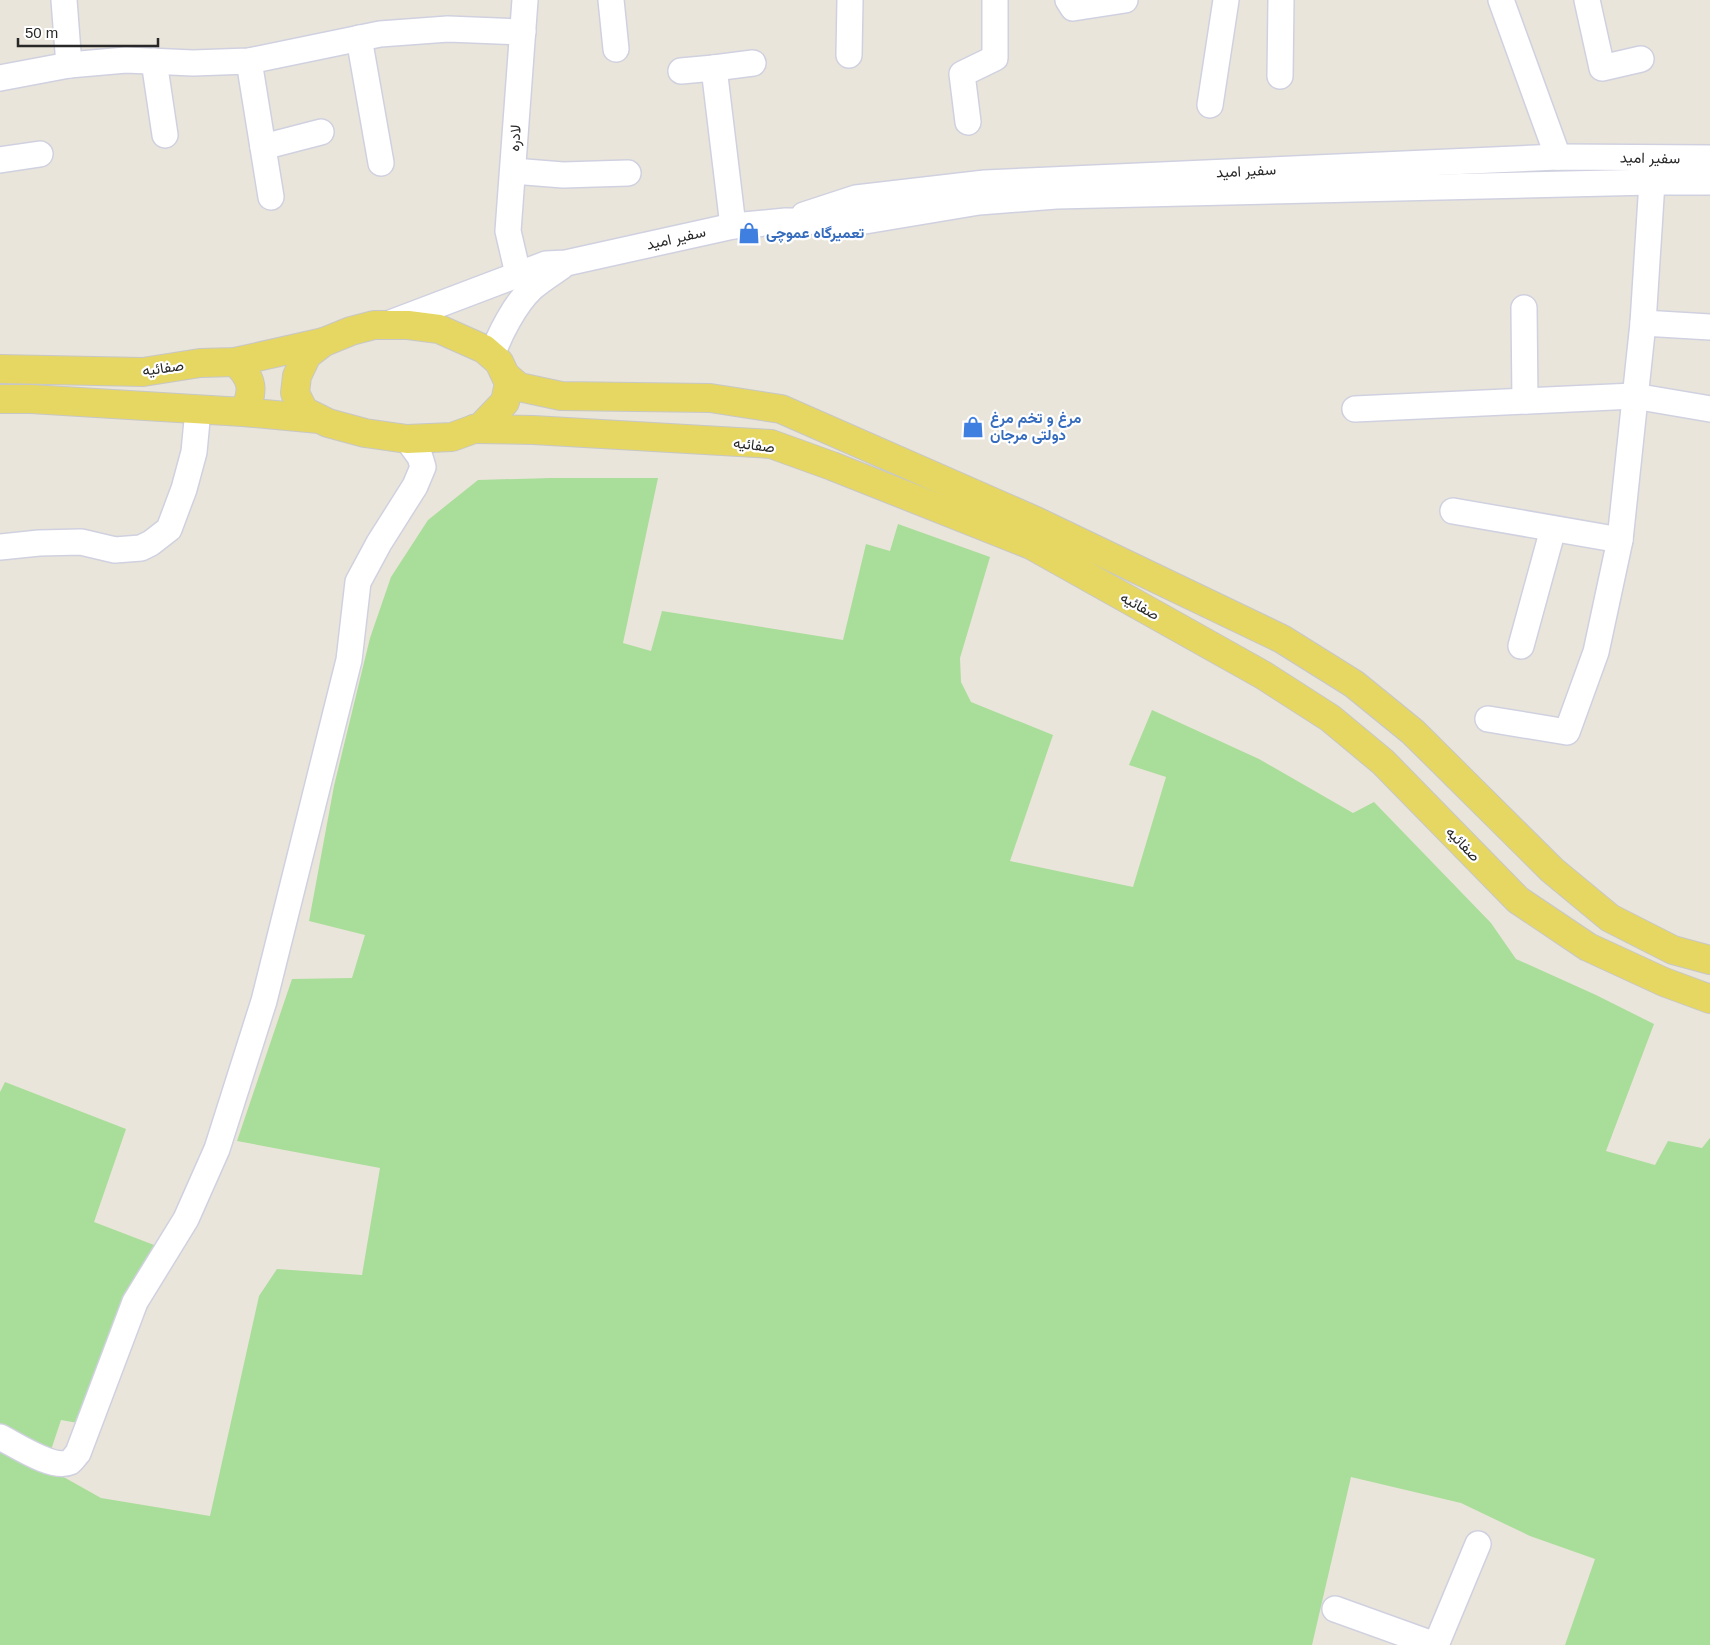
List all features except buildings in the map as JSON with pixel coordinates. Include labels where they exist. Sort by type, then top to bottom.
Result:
[{"type":"main road","name":"صفائیه","points":[[0,369],[144,372],[200,363],[235,362],[324,342],[351,331],[374,325],[408,325],[439,329],[471,342],[484,349],[519,386],[561,396],[710,398],[781,409],[1036,521],[1282,639],[1354,684],[1413,732],[1552,870],[1610,918],[1673,950],[1710,960]]},
{"type":"main road","points":[[324,342],[307,355],[297,376],[295,393],[304,411],[328,423],[365,433],[407,439],[452,437],[481,426],[505,402],[509,383],[499,366]]},
{"type":"main road","points":[[235,362],[244,370],[251,390],[250,400],[243,412]]},
{"type":"main road","points":[[0,398],[243,412],[319,419]]},
{"type":"main road","name":"صفائیه","points":[[474,429],[533,430],[771,444],[832,466],[1031,545],[1262,675],[1330,718],[1383,762],[1518,900],[1588,947],[1664,982],[1710,999]]},
{"type":"street","points":[[64,0],[68,65]]},
{"type":"street","name":"لادره","points":[[518,274],[508,231],[525,0]]},
{"type":"street","points":[[611,0],[616,49]]},
{"type":"street","points":[[850,0],[850,55]]},
{"type":"street","points":[[968,122],[962,74],[994,58],[995,0]]},
{"type":"street","points":[[1068,0],[1073,8],[1125,0]]},
{"type":"street","points":[[1210,105],[1226,0]]},
{"type":"street","points":[[1280,76],[1281,0]]},
{"type":"street","points":[[1501,0],[1558,156]]},
{"type":"street","points":[[1587,0],[1602,68],[1641,59]]},
{"type":"street","points":[[0,78],[68,65],[126,60],[193,63],[249,60],[380,34],[448,29],[523,32]]},
{"type":"street","points":[[359,38],[381,163]]},
{"type":"street","points":[[249,60],[271,197]]},
{"type":"street","points":[[154,61],[165,135]]},
{"type":"street","points":[[681,71],[753,64]]},
{"type":"street","points":[[714,68],[733,226]]},
{"type":"street","points":[[263,147],[321,132]]},
{"type":"street","points":[[0,160],[40,154]]},
{"type":"street","name":"سفیر امید","points":[[786,221],[856,198],[985,183],[1558,156],[1710,158]]},
{"type":"street","points":[[513,171],[562,175],[628,174]]},
{"type":"street","points":[[1488,719],[1567,732],[1596,652],[1620,540],[1643,323],[1652,182]]},
{"type":"street","name":"سفیر امید","points":[[384,325],[546,264],[566,263],[733,226],[786,221],[859,222],[979,202],[1056,196],[1710,182]]},
{"type":"street","points":[[499,366],[502,330],[531,289],[566,263]]},
{"type":"street","points":[[1524,308],[1524,401]]},
{"type":"street","points":[[1643,323],[1710,327]]},
{"type":"street","points":[[1355,410],[1634,396],[1710,410]]},
{"type":"street","points":[[0,547],[39,543],[81,542],[115,550],[141,548],[151,543],[169,529],[184,489],[194,452],[198,410]]},
{"type":"street","points":[[0,1437],[51,1463],[65,1464],[72,1461],[78,1453],[135,1302],[186,1219],[217,1148],[264,1001],[295,878],[349,660],[358,582],[379,543],[415,486],[424,467],[407,439]]},
{"type":"street","points":[[1454,511],[1620,540]]},
{"type":"street","points":[[1521,646],[1553,529]]},
{"type":"street","points":[[1336,1609],[1435,1645],[1478,1544]]},
{"type":"green space","points":[[658,478],[623,643],[651,651],[662,611],[843,640],[866,544],[890,551],[898,524],[990,557],[960,658],[961,682],[971,702],[1053,735],[1010,861],[1133,887],[1166,777],[1129,765],[1152,710],[1259,759],[1353,813],[1374,802],[1491,923],[1516,959],[1596,995],[1654,1024],[1606,1151],[1655,1165],[1668,1141],[1702,1148],[1710,1138],[1710,1645],[1565,1645],[1595,1559],[1530,1536],[1461,1503],[1351,1477],[1312,1645],[0,1645],[0,1092],[5,1082],[126,1129],[94,1222],[175,1253],[89,1425],[61,1420],[44,1466],[101,1498],[210,1516],[259,1296],[277,1269],[362,1275],[380,1168],[237,1141],[292,979],[352,978],[365,935],[309,921],[334,786],[370,638],[391,577],[428,520],[478,480]]},
{"type":"place","name":"تعمیرگاه عموچی","points":[[749,233]]},
{"type":"place","name":"مرغ و تخم مرغ دولتی مرجان","points":[[973,427]]}]
